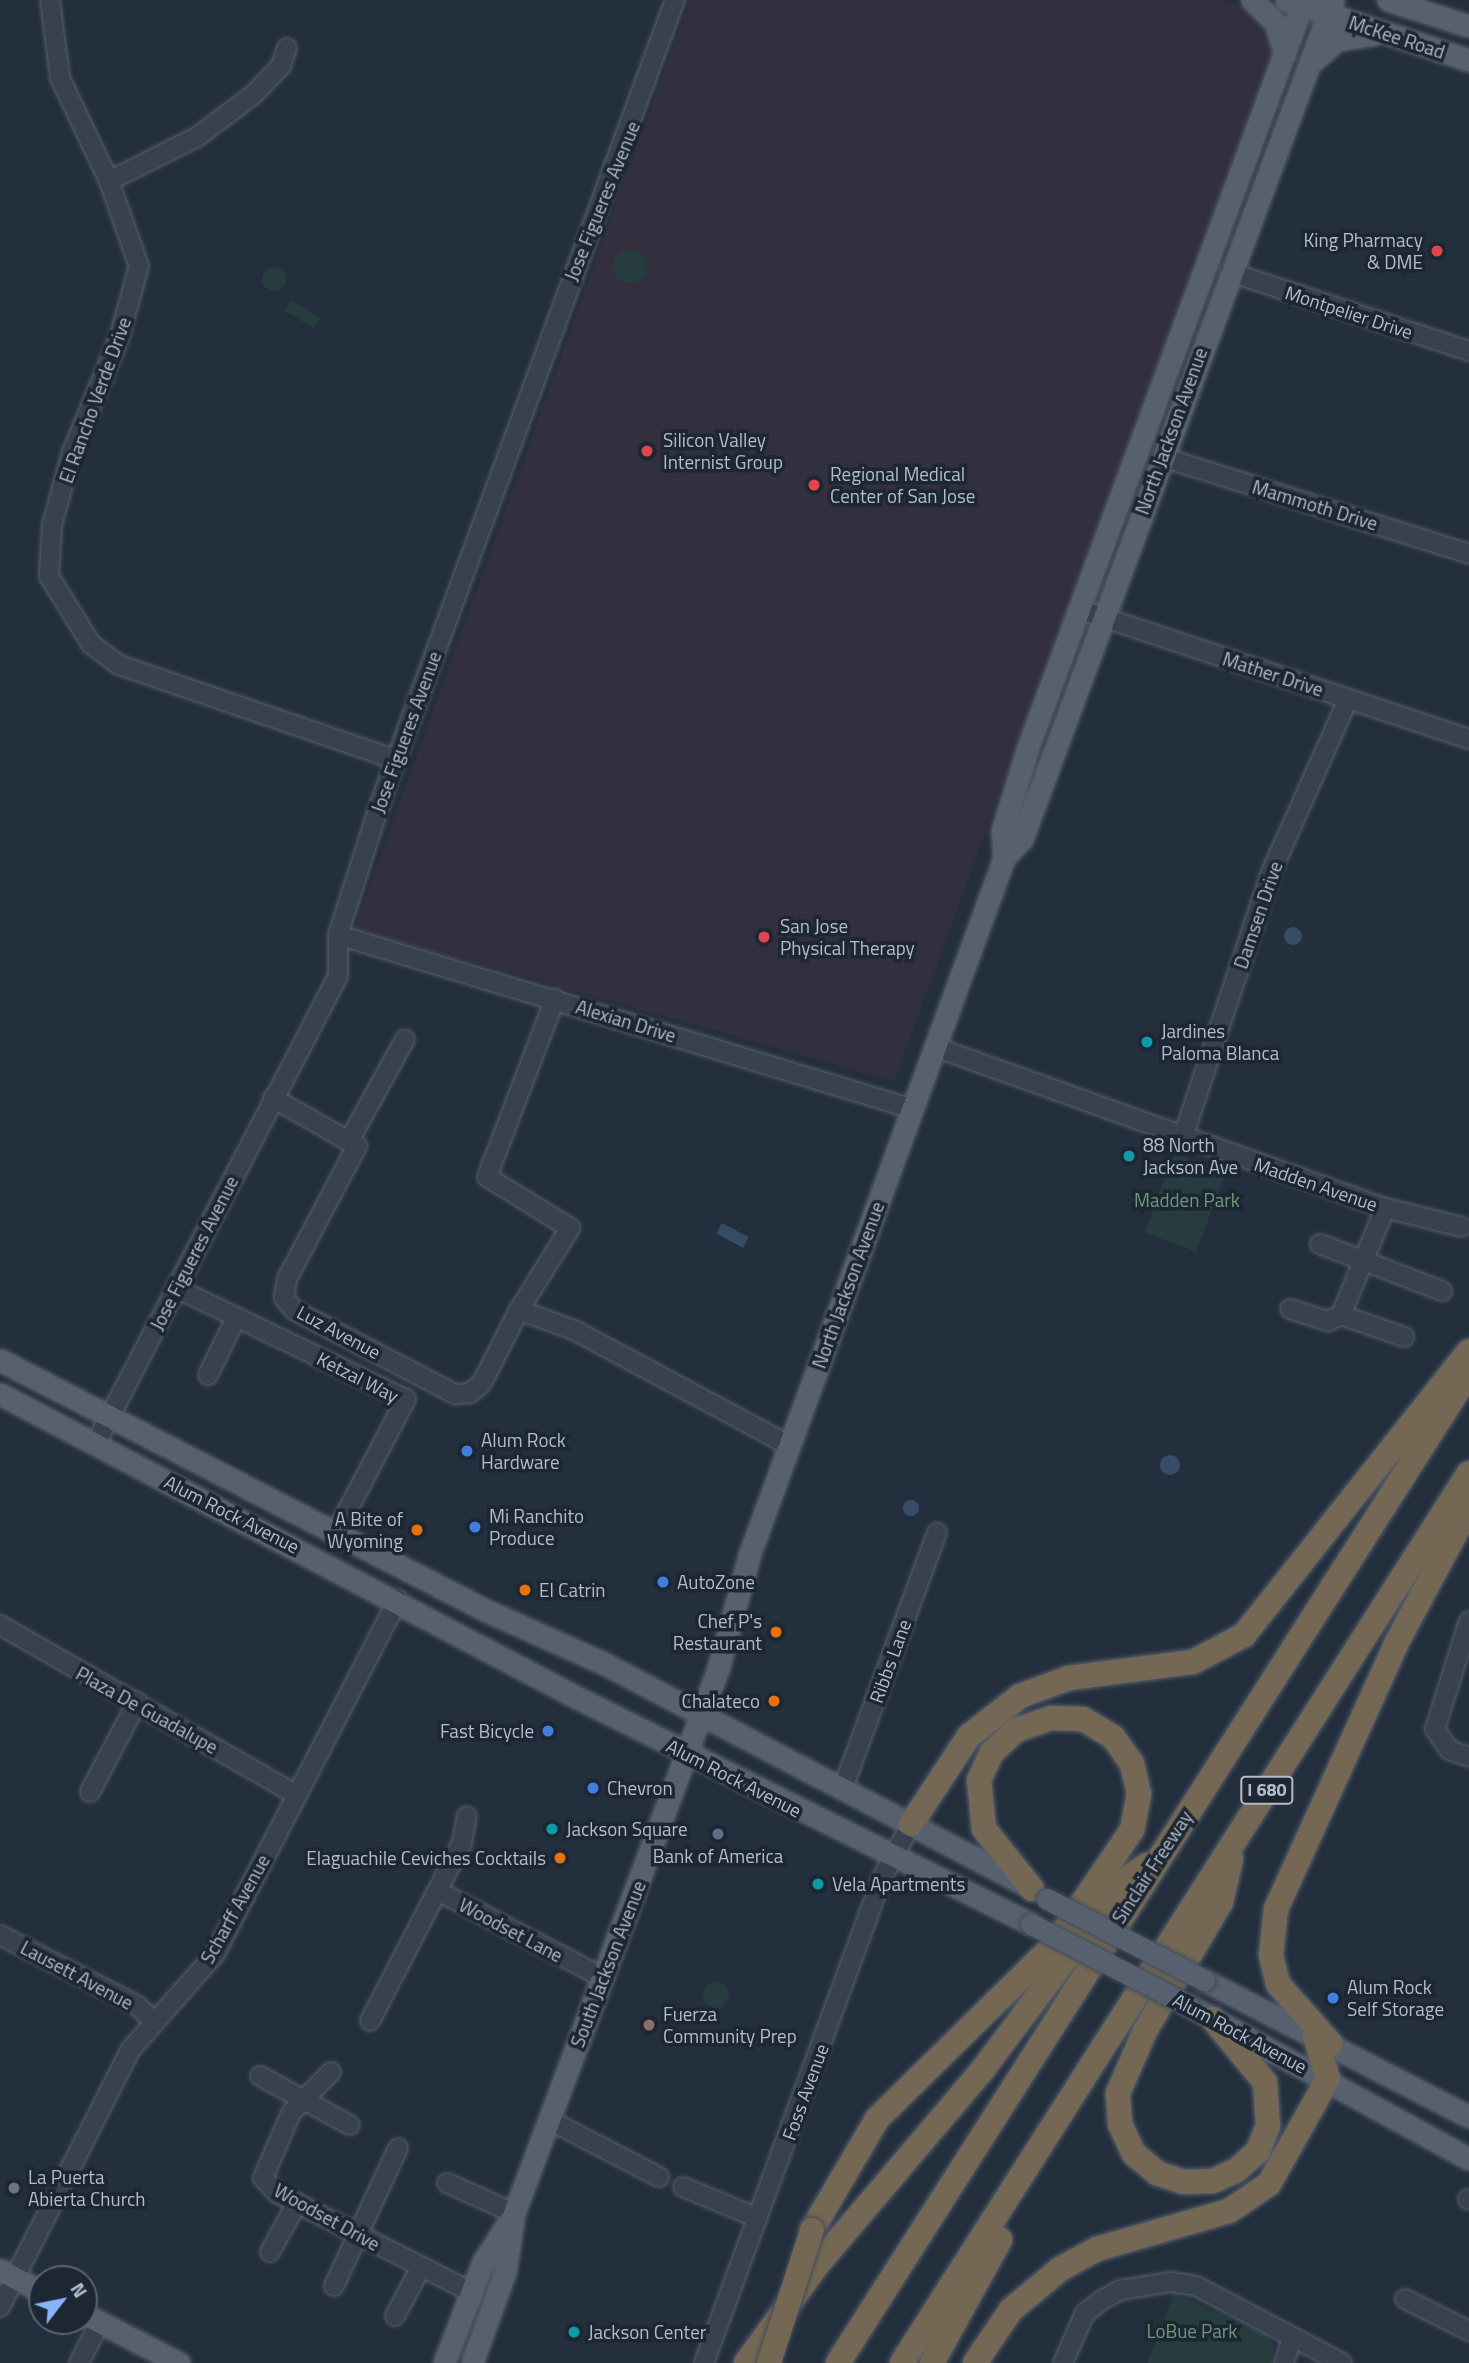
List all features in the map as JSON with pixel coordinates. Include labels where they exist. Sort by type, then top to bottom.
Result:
[{"type":"highway","points":[[911,1824],[969,1736],[1020,1696],[1077,1677],[1193,1662],[1244,1634],[1469,1351]]},
{"type":"highway","name":"Sinclair Freeway","points":[[838,2363],[1469,1373]]},
{"type":"highway","name":"I 680","points":[[902,2363],[1068,2109],[1469,1472]]},
{"type":"highway","points":[[975,2363],[1011,2310],[1060,2269],[1097,2249],[1210,2219],[1255,2196],[1289,2157],[1328,2079],[1323,2040],[1278,1984],[1271,1955],[1276,1909],[1396,1642],[1469,1508]]},
{"type":"highway","points":[[769,2363],[812,2230],[877,2119],[1054,1945],[1132,1830],[1139,1794],[1132,1764],[1113,1738],[1083,1719],[1051,1718],[1016,1730],[992,1752],[979,1780],[984,1829],[1040,1894]]},
{"type":"highway","points":[[1213,2019],[1265,2082],[1268,2126],[1258,2151],[1237,2170],[1213,2181],[1184,2182],[1157,2174],[1134,2154],[1120,2124],[1118,2093],[1145,2031],[1221,1902],[1237,1838]]},
{"type":"highway","points":[[746,2363],[818,2264],[988,2063],[1124,1881],[1159,1857]]},
{"type":"highway","points":[[932,2363],[1068,2109]]},
{"type":"main road","points":[[1252,0],[1271,14],[1285,54]]},
{"type":"main road","name":"McKee Road","points":[[1388,0],[1469,26]]},
{"type":"main road","name":"North Jackson Avenue","points":[[1004,858],[1002,831],[1078,608],[1285,54],[1298,2]]},
{"type":"main road","name":"McKee Road","points":[[1298,2],[1331,7],[1397,37],[1469,60]]},
{"type":"main road","name":"North Jackson Avenue","points":[[701,1714],[790,1446],[1004,858],[1022,839],[1161,457],[1331,7]]},
{"type":"main road","points":[[1310,64],[1347,36],[1397,37]]},
{"type":"main road","points":[[1210,254],[1217,268],[1217,307]]},
{"type":"main road","name":"Alum Rock Avenue","points":[[0,1360],[335,1534],[701,1714],[1469,2117]]},
{"type":"main road","name":"Alum Rock Avenue","points":[[0,1394],[687,1753],[1188,2005],[1469,2158]]},
{"type":"main road","name":"South Jackson Avenue","points":[[444,2363],[471,2292],[514,2213],[701,1714]]},
{"type":"main road","name":"South Jackson Avenue","points":[[472,2363],[505,2272],[514,2213]]},
{"type":"main road","points":[[7,2273],[28,2284]]},
{"type":"main road","points":[[98,2321],[179,2363]]},
{"type":"street","name":"El Rancho Verde Drive","points":[[50,0],[60,78],[109,181],[139,266],[119,338],[72,452],[52,525],[49,576],[91,644],[119,665],[396,760]]},
{"type":"street","name":"Jose Figueres Avenue","points":[[96,1443],[338,976],[338,935],[396,760],[675,0]]},
{"type":"street","points":[[109,181],[197,137],[253,95],[281,66],[287,48]]},
{"type":"street","name":"Montpelier Drive","points":[[1230,272],[1469,351]]},
{"type":"street","name":"Mammoth Drive","points":[[1161,457],[1469,554]]},
{"type":"street","name":"Mather Drive","points":[[1078,608],[1469,739]]},
{"type":"street","name":"Damsen Drive","points":[[1183,1137],[1272,870],[1348,699]]},
{"type":"street","name":"Alexian Drive","points":[[338,935],[913,1109]]},
{"type":"street","name":"Luz Avenue","points":[[405,1039],[349,1141],[357,1146],[287,1279],[284,1298],[294,1310],[455,1394],[482,1383],[519,1310],[570,1228],[487,1177],[555,999]]},
{"type":"street","name":"Madden Avenue","points":[[935,1048],[1385,1208],[1462,1227]]},
{"type":"street","points":[[273,1098],[349,1141]]},
{"type":"street","points":[[1290,1309],[1328,1321],[1341,1315],[1385,1208]]},
{"type":"street","points":[[1320,1244],[1442,1291]]},
{"type":"street","name":"Ketzal Way","points":[[176,1287],[406,1399],[335,1534]]},
{"type":"street","points":[[519,1310],[574,1330],[790,1446]]},
{"type":"street","points":[[1341,1315],[1404,1338]]},
{"type":"street","points":[[208,1374],[236,1318]]},
{"type":"street","name":"Ribbs Lane","points":[[843,1788],[937,1533]]},
{"type":"street","name":"Scharff Avenue","points":[[0,2307],[7,2273],[151,2020],[215,1954],[295,1794],[398,1600]]},
{"type":"street","points":[[1469,1621],[1435,1712],[1435,1729],[1449,1750],[1469,1757]]},
{"type":"street","name":"Plaza De Guadalupe","points":[[0,1625],[295,1794]]},
{"type":"street","points":[[90,1792],[137,1702]]},
{"type":"street","points":[[438,1891],[467,1816]]},
{"type":"street","name":"Foss Avenue","points":[[704,2363],[893,1855],[911,1824]]},
{"type":"street","name":"Woodset Lane","points":[[370,2021],[438,1891],[602,1977]]},
{"type":"street","name":"Lausett Avenue","points":[[0,1935],[138,2006],[151,2020]]},
{"type":"street","name":"Woodset Drive","points":[[331,2072],[301,2098],[263,2178],[297,2203],[471,2292]]},
{"type":"street","points":[[260,2076],[350,2125]]},
{"type":"street","points":[[549,2120],[659,2177]]},
{"type":"street","points":[[334,2286],[398,2148]]},
{"type":"street","points":[[447,2183],[514,2213]]},
{"type":"street","points":[[683,2187],[758,2218]]},
{"type":"street","points":[[270,2252],[297,2203]]},
{"type":"street","points":[[395,2316],[421,2267]]},
{"type":"street","points":[[1063,2363],[1085,2313],[1102,2300],[1120,2290],[1171,2282],[1196,2286],[1342,2363]]},
{"type":"street","points":[[1405,2299],[1469,2331]]},
{"type":"street","points":[[79,2363],[87,2335]]},
{"type":"street","points":[[1284,2363],[1292,2338]]},
{"type":"shaded area","name":"Regional Medical Center of San Jose","points":[[690,0],[1220,0],[1268,15],[1276,41],[894,1081],[354,929]]},
{"type":"green space","points":[[630,249],[642,254],[647,266],[642,278],[630,283],[618,278],[613,266],[618,254]]},
{"type":"green space","points":[[274,267],[285,274],[286,279],[279,290],[274,291],[263,284],[262,279],[269,268]]},
{"type":"green space","points":[[291,300],[320,318],[313,328],[285,310]]},
{"type":"green space","name":"Madden Park","points":[[1174,1153],[1226,1172],[1197,1252],[1145,1233]]},
{"type":"green space","points":[[716,1982],[725,1986],[729,1995],[725,2004],[716,2008],[707,2004],[703,1995],[707,1986]]},
{"type":"green space","name":"LoBue Park","points":[[1174,2293],[1267,2335],[1274,2345],[1272,2363],[1147,2363]]},
{"type":"water","points":[[1293,927],[1299,930],[1302,936],[1299,942],[1293,945],[1287,942],[1284,936],[1287,930]]},
{"type":"water","points":[[722,1223],[748,1237],[743,1248],[716,1234]]},
{"type":"water","points":[[1170,1455],[1177,1458],[1180,1465],[1177,1472],[1170,1475],[1163,1472],[1160,1465],[1163,1458]]},
{"type":"water","points":[[911,1500],[917,1502],[917,1514],[911,1516],[905,1514],[903,1508],[905,1502]]},
{"type":"place","name":"King Pharmacy & DME","points":[[1437,251]]},
{"type":"place","name":"Silicon Valley Internist Group","points":[[647,451]]},
{"type":"place","name":"Regional Medical Center of San Jose","points":[[814,485]]},
{"type":"place","name":"San Jose Physical Therapy","points":[[764,937]]},
{"type":"place","name":"Jardines Paloma Blanca","points":[[1147,1042]]},
{"type":"place","name":"88 North Jackson Ave","points":[[1129,1156]]},
{"type":"place","name":"Alum Rock Hardware","points":[[467,1451]]},
{"type":"place","name":"Mi Ranchito Produce","points":[[475,1527]]},
{"type":"place","name":"A Bite of Wyoming","points":[[417,1530]]},
{"type":"place","name":"AutoZone","points":[[663,1582]]},
{"type":"place","name":"El Catrin","points":[[525,1590]]},
{"type":"place","name":"Chef P's Restaurant","points":[[776,1632]]},
{"type":"place","name":"Chalateco","points":[[774,1701]]},
{"type":"place","name":"Fast Bicycle","points":[[548,1731]]},
{"type":"place","name":"Chevron","points":[[593,1788]]},
{"type":"place","name":"Jackson Square","points":[[552,1829]]},
{"type":"place","name":"Bank of America","points":[[718,1834]]},
{"type":"place","name":"Elaguachile Ceviches Cocktails","points":[[560,1858]]},
{"type":"place","name":"Vela Apartments","points":[[818,1884]]},
{"type":"place","name":"Alum Rock Self Storage","points":[[1333,1998]]},
{"type":"place","name":"Fuerza Community Prep","points":[[649,2025]]},
{"type":"place","name":"La Puerta Abierta Church","points":[[14,2188]]},
{"type":"place","name":"Jackson Center","points":[[574,2332]]}]
